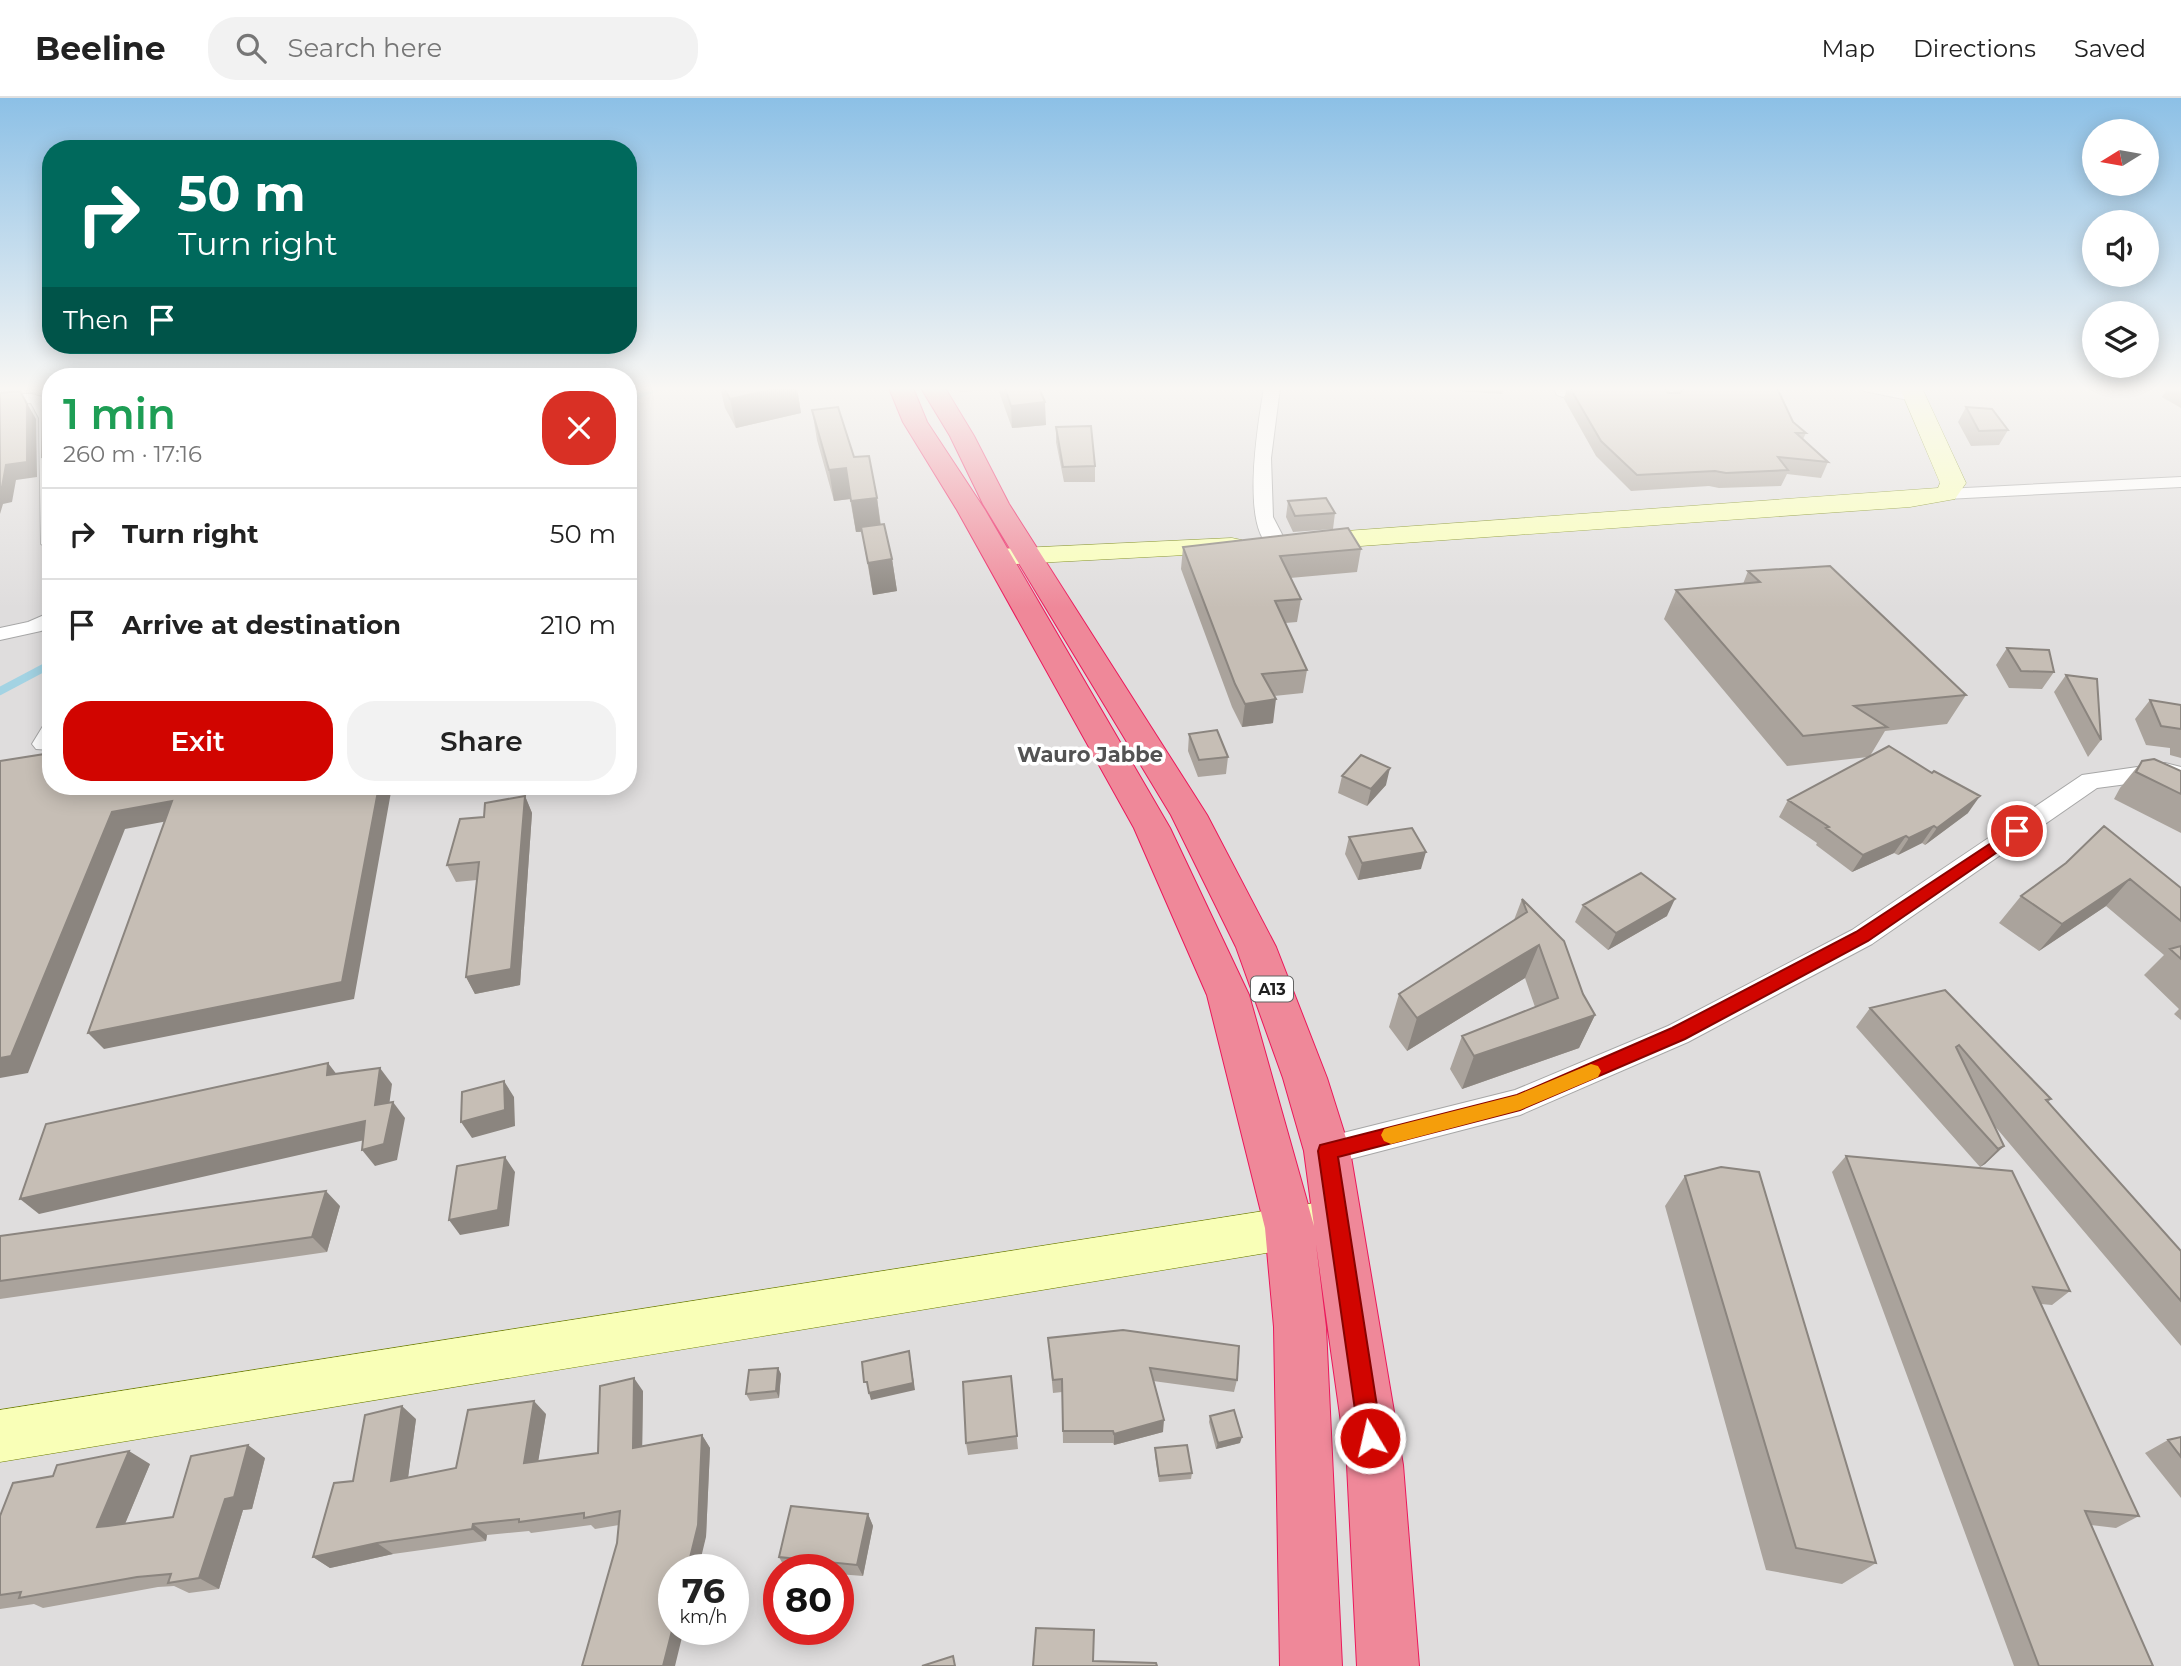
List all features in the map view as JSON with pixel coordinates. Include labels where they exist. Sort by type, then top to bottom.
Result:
[{"type":"highway","name":"A13","points":[[944,461],[1013,556],[1189,815],[1250,935],[1305,1078],[1327,1151],[1313,1224],[1300,1327],[1311,1666]]},
{"type":"highway","name":"A13","points":[[968,461],[1013,556],[1152,828],[1228,995],[1313,1224],[1375,1465],[1388,1666]]},
{"type":"main road","points":[[1013,556],[1277,544],[1896,500],[1946,494],[1953,483],[1943,461]]},
{"type":"main road","points":[[0,1436],[1313,1224]]},
{"type":"street","points":[[1262,461],[1265,517],[1277,544]]},
{"type":"street","points":[[1946,494],[2181,482]]},
{"type":"street","points":[[0,634],[42,623]]},
{"type":"street","points":[[1327,1151],[1520,1102],[1678,1034],[1862,937],[2091,781],[2165,771],[2181,775]]},
{"type":"shaded area","points":[[0,461],[42,461],[42,795],[637,795],[637,461],[2181,461],[2181,1666],[0,1666]]},
{"type":"building","points":[[0,461],[27,461],[6,465],[0,487]]},
{"type":"building","points":[[826,461],[870,461],[877,498],[851,501],[846,468],[829,470]]},
{"type":"building","points":[[1062,461],[1095,461],[1095,466],[1063,467]]},
{"type":"building","points":[[1622,461],[1781,461],[1788,470],[1726,473],[1715,471],[1637,475]]},
{"type":"building","points":[[1326,498],[1335,513],[1295,516],[1288,501]]},
{"type":"building","points":[[884,524],[892,559],[868,563],[861,527]]},
{"type":"building","points":[[1348,528],[1361,549],[1280,556],[1301,599],[1275,601],[1307,670],[1262,674],[1276,699],[1245,704],[1183,547]]},
{"type":"building","points":[[1830,566],[1966,695],[1854,706],[1887,727],[1803,736],[1676,590],[1760,582],[1748,571]]},
{"type":"building","points":[[2007,648],[2049,650],[2054,672],[2021,671]]},
{"type":"building","points":[[2066,675],[2097,679],[2101,740]]},
{"type":"building","points":[[2150,700],[2181,705],[2181,729],[2161,726]]},
{"type":"building","points":[[1217,730],[1228,757],[1199,760],[1189,734]]},
{"type":"building","points":[[1889,746],[1932,773],[1934,771],[1980,796],[1937,828],[1934,826],[1909,838],[1906,836],[1863,855],[1826,828],[1829,827],[1788,800]]},
{"type":"building","points":[[42,754],[42,795],[377,795],[342,982],[88,1033],[172,801],[112,812],[11,1056],[0,1058],[0,761]]},
{"type":"building","points":[[1361,755],[1390,768],[1371,789],[1342,776]]},
{"type":"building","points":[[2154,759],[2181,771],[2181,794],[2136,772],[2142,761]]},
{"type":"building","points":[[525,796],[511,969],[466,977],[479,862],[447,865],[460,819],[484,817],[485,803]]},
{"type":"building","points":[[2104,826],[2181,888],[2181,921],[2130,879],[2062,924],[2021,896],[2066,863]]},
{"type":"building","points":[[1412,828],[1426,852],[1362,863],[1349,837]]},
{"type":"building","points":[[1641,873],[1675,899],[1616,933],[1583,905]]},
{"type":"building","points":[[1522,899],[1564,941],[1583,994],[1595,1015],[1474,1056],[1462,1036],[1558,998],[1539,945],[1417,1018],[1399,994],[1527,912]]},
{"type":"building","points":[[2181,946],[2181,959],[2170,949]]},
{"type":"building","points":[[1945,990],[2051,1099],[2046,1100],[2181,1251],[2181,1301],[1959,1045],[1956,1047],[2004,1146],[1998,1149],[1870,1008]]},
{"type":"building","points":[[328,1063],[327,1075],[380,1068],[375,1105],[393,1102],[384,1144],[362,1150],[365,1121],[20,1199],[46,1124]]},
{"type":"building","points":[[504,1081],[505,1110],[461,1122],[462,1092]]},
{"type":"building","points":[[1846,1156],[2012,1171],[2070,1291],[2033,1287],[2139,1516],[2085,1511],[2153,1666],[2039,1666]]},
{"type":"building","points":[[505,1157],[498,1210],[449,1220],[457,1166]]},
{"type":"building","points":[[1721,1167],[1759,1172],[1876,1563],[1796,1548],[1685,1176]]},
{"type":"building","points":[[326,1191],[312,1237],[0,1281],[0,1236]]},
{"type":"building","points":[[1123,1330],[1239,1346],[1237,1380],[1150,1368],[1164,1420],[1114,1434],[1113,1431],[1063,1431],[1062,1379],[1053,1380],[1048,1338]]},
{"type":"building","points":[[909,1351],[913,1383],[869,1393],[867,1382],[864,1382],[862,1362]]},
{"type":"building","points":[[778,1368],[776,1391],[746,1394],[749,1370]]},
{"type":"building","points":[[1011,1376],[1017,1436],[966,1443],[963,1382]]},
{"type":"building","points":[[634,1378],[633,1448],[702,1435],[698,1525],[691,1554],[658,1554],[658,1645],[668,1645],[663,1666],[582,1666],[617,1543],[620,1511],[584,1518],[584,1513],[519,1522],[519,1519],[473,1524],[472,1529],[377,1543],[313,1557],[334,1483],[353,1481],[365,1415],[402,1406],[391,1481],[456,1468],[468,1410],[534,1401],[524,1463],[598,1453],[600,1386]]},
{"type":"building","points":[[1234,1410],[1242,1437],[1218,1443],[1210,1416]]},
{"type":"building","points":[[2181,1437],[2181,1457],[2168,1440]]},
{"type":"building","points":[[248,1445],[234,1497],[225,1499],[199,1578],[168,1583],[171,1574],[137,1577],[19,1598],[21,1592],[0,1595],[0,1516],[13,1483],[53,1476],[57,1465],[129,1451],[97,1527],[173,1517],[191,1456]]},
{"type":"building","points":[[1187,1445],[1192,1473],[1159,1476],[1155,1448]]},
{"type":"building","points":[[791,1506],[868,1514],[857,1565],[854,1565],[854,1554],[780,1554]]},
{"type":"building","points":[[1036,1628],[1094,1630],[1093,1661],[1156,1663],[1157,1666],[1033,1666]]},
{"type":"building","points":[[953,1656],[955,1666],[922,1666]]},
{"type":"waterway","points":[[0,691],[42,669]]},
{"type":"slow traffic","points":[[1391,1135],[1520,1102],[1591,1071]]},
{"type":"district","name":"Wauro Jabbe","points":[[1090,755]]},
{"type":"route","points":[[1370,1438],[1327,1151],[1520,1102],[1678,1034],[1862,937],[2017,831]]}]
